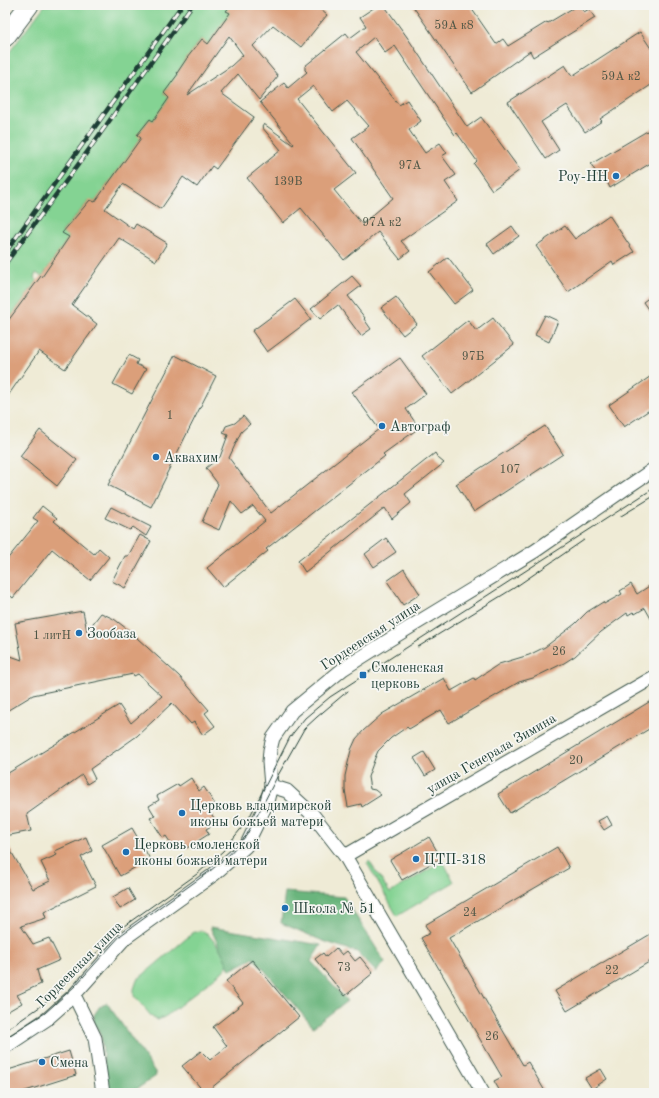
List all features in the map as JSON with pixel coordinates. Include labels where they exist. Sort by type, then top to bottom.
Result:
[{"type":"main road","points":[[5,37],[29,5]]},
{"type":"street","name":"Гордеевская улица","points":[[5,1047],[47,1019],[74,995],[125,938],[213,875],[246,846],[266,804],[271,786],[269,762],[273,738],[292,711],[343,669],[535,551],[654,469]]},
{"type":"street","name":"улица Генерала Зимина","points":[[344,856],[654,677]]},
{"type":"street","points":[[271,786],[287,792],[313,815],[344,856],[483,1093]]},
{"type":"street","points":[[74,995],[95,1038],[103,1093]]},
{"type":"green space","points":[[45,5],[236,5],[208,44],[201,39],[177,73],[180,76],[164,93],[169,98],[153,121],[149,119],[138,135],[141,138],[95,202],[90,200],[62,232],[69,237],[42,277],[36,273],[34,278],[37,281],[5,325],[5,58]]},
{"type":"green space","points":[[369,861],[390,893],[443,861],[454,882],[397,916],[367,863]]},
{"type":"green space","points":[[285,892],[344,897],[385,962],[376,972],[357,952],[323,941],[281,923]]},
{"type":"green space","points":[[210,927],[321,945],[311,961],[347,1001],[313,1027],[254,958],[230,970]]},
{"type":"green space","points":[[201,931],[207,933],[228,958],[227,966],[223,971],[166,1016],[158,1020],[153,1018],[134,996],[134,989],[137,980],[194,932]]},
{"type":"green space","points":[[107,1003],[155,1072],[156,1076],[131,1093],[108,1093],[101,1036],[94,1022],[94,1015],[100,1006]]},
{"type":"building","points":[[231,5],[315,5],[327,15],[301,47],[273,25],[253,46],[278,76],[259,100],[238,74],[221,93],[254,117],[216,169],[212,166],[197,187],[183,177],[161,209],[123,184],[105,209],[133,229],[136,224],[167,243],[156,261],[119,238],[72,305],[97,324],[65,369],[39,351],[5,400],[5,325],[41,276],[42,277],[69,237],[62,233],[90,200],[95,202],[141,138],[137,135],[150,119],[153,121],[169,98],[164,93],[178,74],[177,73],[187,58],[202,39],[208,44],[230,13],[226,11]],"holes":[[[229,36],[243,55],[231,66],[187,95]]]},
{"type":"building","points":[[378,5],[384,5],[467,127],[481,117],[520,170],[492,190],[474,164],[477,161],[457,133],[455,135],[395,46],[385,53],[374,37],[356,52],[399,105],[407,100],[421,121],[409,130],[425,153],[440,143],[447,153],[442,156],[456,175],[445,182],[458,201],[401,241],[410,251],[400,259],[378,232],[344,260],[301,208],[283,223],[247,178],[281,150],[262,127],[264,124],[293,145],[294,144],[260,102],[284,83],[288,88],[307,72],[305,70],[305,66],[346,33],[350,38],[366,26],[360,17]],"holes":[[[313,86],[333,112],[347,101],[369,126],[352,138],[393,198],[362,224],[334,190],[356,173],[297,99]]]},
{"type":"building","points":[[412,5],[469,5],[496,44],[503,39],[508,46],[578,5],[584,12],[589,9],[595,18],[533,57],[530,51],[472,92]]},
{"type":"building","points":[[640,32],[654,53],[654,83],[600,119],[602,121],[585,132],[567,105],[541,122],[559,150],[546,159],[508,102],[565,65],[572,76]]},
{"type":"building","points":[[654,127],[654,161],[610,188],[603,173],[598,176],[591,164]]},
{"type":"building","points":[[609,215],[634,252],[614,265],[612,261],[568,292],[536,246],[565,226],[575,239]]},
{"type":"building","points":[[512,226],[519,236],[494,254],[487,244]]},
{"type":"building","points":[[448,257],[473,290],[454,304],[429,272]]},
{"type":"building","points":[[352,276],[361,286],[348,296],[365,318],[364,319],[371,329],[361,336],[338,305],[320,319],[311,309]]},
{"type":"building","points":[[654,294],[654,318],[643,302]]},
{"type":"building","points":[[396,297],[417,324],[403,335],[381,308]]},
{"type":"building","points":[[295,299],[311,319],[267,352],[252,331]]},
{"type":"building","points":[[545,315],[558,321],[549,342],[535,335]]},
{"type":"building","points":[[493,318],[514,345],[452,394],[422,356],[468,320],[476,331]]},
{"type":"building","points":[[129,355],[138,360],[136,364],[146,369],[132,394],[113,384]]},
{"type":"building","points":[[175,355],[216,376],[151,507],[108,485]]},
{"type":"building","points":[[400,358],[426,394],[406,409],[419,428],[383,454],[385,456],[266,549],[268,551],[223,587],[207,568],[265,521],[253,506],[242,514],[231,501],[219,530],[202,522],[218,484],[206,468],[220,457],[228,435],[223,433],[226,426],[235,423],[243,416],[250,424],[241,432],[229,458],[271,513],[379,429],[352,392]]},
{"type":"building","points":[[654,374],[654,407],[624,427],[609,405]]},
{"type":"building","points":[[545,426],[563,454],[474,512],[456,484]]},
{"type":"building","points":[[40,430],[77,460],[57,486],[20,456]]},
{"type":"building","points":[[435,453],[444,463],[405,494],[411,503],[392,519],[385,508],[305,572],[298,561]]},
{"type":"building","points":[[42,506],[57,518],[54,521],[94,554],[99,548],[109,557],[90,580],[52,549],[13,598],[5,591],[5,562],[38,521],[33,518]]},
{"type":"building","points":[[111,507],[151,527],[146,536],[133,527],[130,530],[105,518]]},
{"type":"building","points":[[140,535],[151,541],[125,588],[112,581],[125,556],[128,556]]},
{"type":"building","points":[[386,538],[396,552],[374,567],[365,554]]},
{"type":"building","points":[[404,569],[420,594],[403,605],[387,581]]},
{"type":"building","points":[[654,583],[654,624],[645,608],[635,614],[633,612],[628,615],[627,613],[601,632],[575,656],[564,663],[533,678],[519,682],[449,723],[441,710],[409,729],[407,727],[391,738],[378,751],[375,758],[368,777],[370,789],[375,790],[381,795],[362,807],[361,804],[348,807],[345,790],[345,776],[351,750],[356,739],[382,714],[444,678],[451,691],[474,678],[475,680],[499,664],[529,655],[545,647],[575,624],[587,612],[603,602],[604,604],[622,594],[620,591],[631,584],[637,594]]},
{"type":"building","points":[[83,611],[87,631],[101,613],[114,619],[127,629],[179,676],[189,687],[209,710],[205,713],[215,726],[203,735],[194,722],[191,724],[172,703],[137,736],[90,769],[95,779],[87,784],[82,775],[27,814],[31,831],[5,836],[5,775],[119,705],[131,723],[162,696],[138,674],[134,676],[133,674],[33,695],[5,712],[5,654],[22,660],[15,623]]},
{"type":"building","points":[[654,699],[654,726],[510,813],[498,794]]},
{"type":"building","points":[[424,752],[435,770],[425,776],[414,758]]},
{"type":"building","name":"Церковь владимирской иконы божьей матери","points":[[191,778],[199,791],[204,787],[216,806],[209,810],[217,823],[206,829],[209,834],[187,848],[184,842],[174,848],[166,836],[163,838],[150,818],[155,816],[149,806],[159,800],[157,796],[178,784],[179,786]]},
{"type":"building","points":[[607,816],[612,825],[604,830],[598,821]]},
{"type":"building","name":"Церковь смоленской иконы божьей матери","points":[[132,828],[150,859],[120,876],[102,845]]},
{"type":"building","points":[[86,837],[92,851],[81,857],[96,886],[44,912],[46,918],[21,926],[33,944],[49,938],[60,960],[37,970],[41,984],[17,995],[22,1003],[5,1013],[5,841],[33,889],[50,881],[41,862],[57,855],[55,851]]},
{"type":"building","name":"ЦТП-318","points":[[429,837],[441,858],[402,880],[390,860]]},
{"type":"building","points":[[557,847],[569,868],[449,938],[523,1065],[528,1062],[546,1093],[501,1093],[494,1081],[502,1077],[421,938],[430,933],[425,925]]},
{"type":"building","points":[[128,888],[135,900],[120,909],[113,897]]},
{"type":"building","points":[[654,932],[654,959],[567,1011],[555,991]]},
{"type":"building","points":[[336,948],[342,955],[347,951],[355,961],[360,957],[373,973],[345,996],[315,959],[323,953],[326,957]]},
{"type":"building","points":[[252,960],[299,1017],[205,1093],[182,1066],[201,1051],[210,1060],[227,1046],[213,1027],[243,1003],[226,981]]},
{"type":"building","points":[[69,1051],[76,1075],[19,1093],[5,1093],[5,1071]]},
{"type":"building","points":[[601,1069],[607,1079],[592,1089],[585,1078]]},
{"type":"tram line","points":[[5,1031],[44,1004],[124,926],[197,874],[223,851],[248,820],[290,737],[305,718],[330,697],[654,488]]},
{"type":"tram line","points":[[621,516],[654,496]]},
{"type":"tram line","points":[[418,647],[514,588],[584,540]]},
{"type":"tram line","points":[[5,1038],[45,1013],[75,986],[121,935],[210,871],[227,857],[246,836],[304,729],[348,691]]},
{"type":"railway","points":[[5,253],[182,5]]},
{"type":"railway","points":[[5,264],[192,5]]},
{"type":"place","name":"Роу-НН","points":[[616,176]]},
{"type":"place","name":"Автограф","points":[[382,426]]},
{"type":"place","name":"Аквахим","points":[[156,457]]},
{"type":"place","name":"Зообаза","points":[[79,633]]},
{"type":"place","name":"Смоленская церковь","points":[[363,675]]},
{"type":"place","name":"Церковь владимирской иконы божьей матери","points":[[182,813]]},
{"type":"place","name":"Церковь смоленской иконы божьей матери","points":[[126,852]]},
{"type":"place","name":"ЦТП-318","points":[[416,859]]},
{"type":"place","name":"Школа № 51","points":[[285,908]]},
{"type":"place","name":"Смена","points":[[42,1062]]}]
